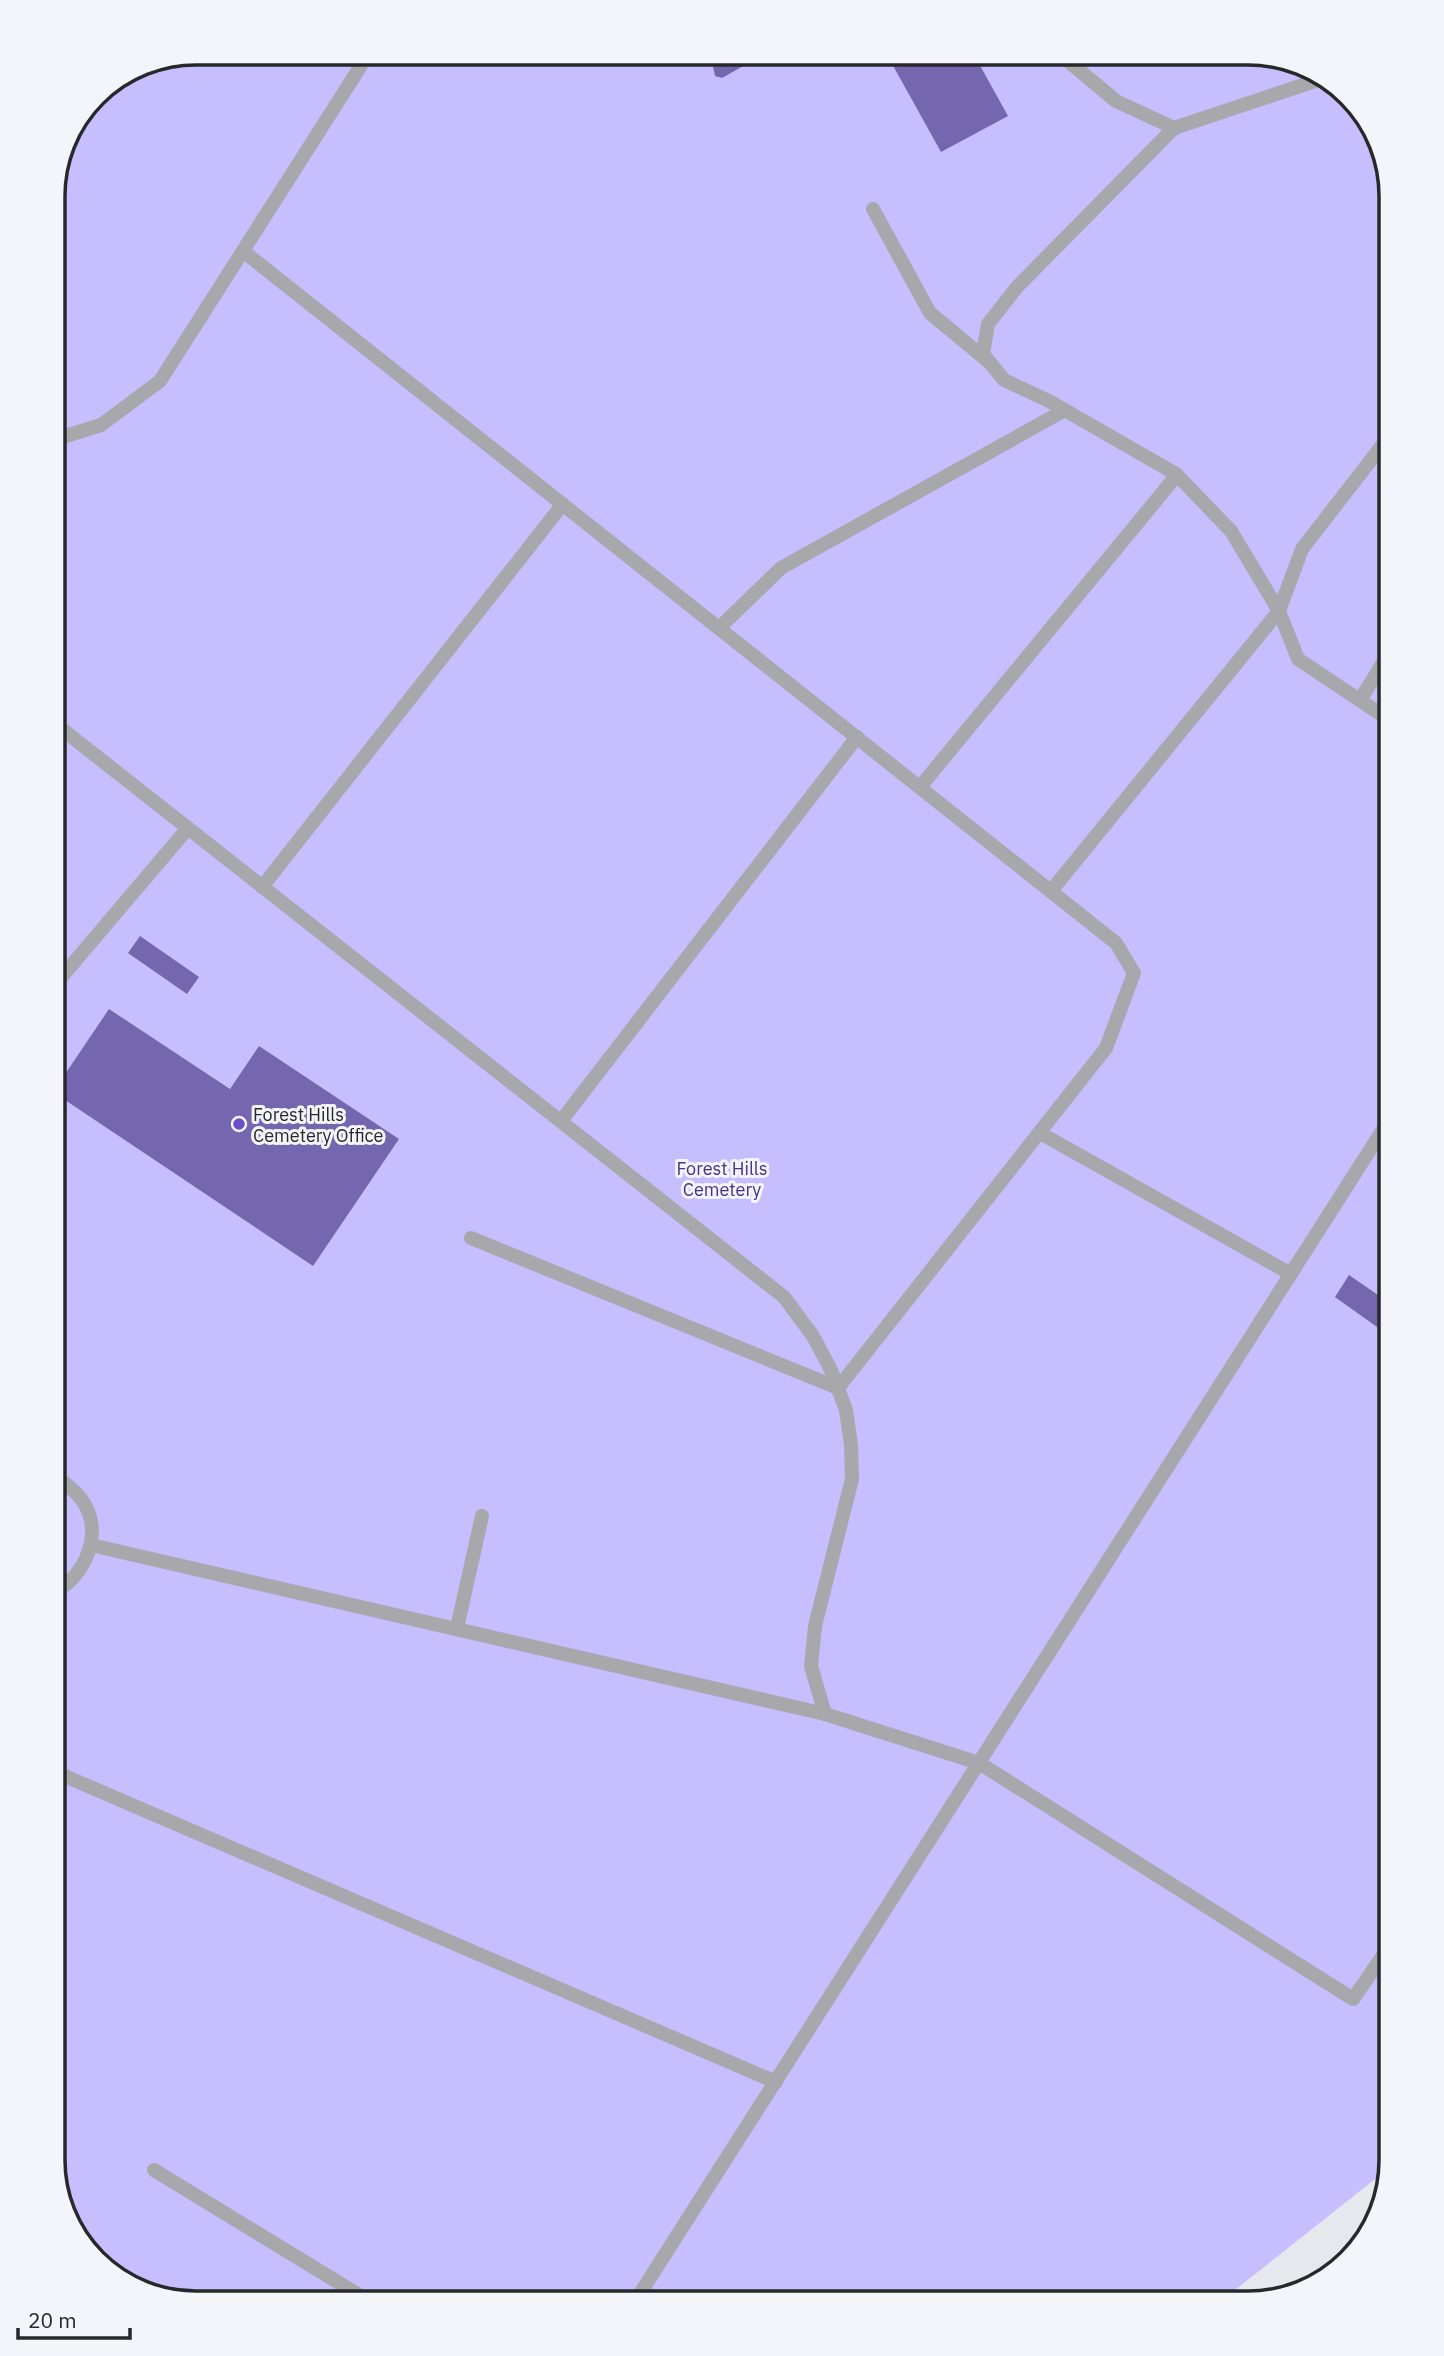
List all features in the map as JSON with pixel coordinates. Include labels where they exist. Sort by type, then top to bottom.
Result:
[{"type":"lane","points":[[65,436],[101,425],[160,381],[361,65]]},
{"type":"lane","points":[[1073,65],[1116,101],[1174,128]]},
{"type":"lane","points":[[1312,82],[1174,128],[1017,287],[988,324],[983,354],[1004,380],[1065,410],[1177,475],[1231,531],[1279,611],[1298,659],[1379,713]]},
{"type":"lane","points":[[873,209],[930,313],[991,364]]},
{"type":"lane","points":[[243,251],[1116,943],[1134,973],[1106,1048],[838,1388]]},
{"type":"lane","points":[[719,628],[781,568],[1065,410]]},
{"type":"lane","points":[[1051,891],[1279,611],[1302,549],[1379,450]]},
{"type":"lane","points":[[920,787],[1177,475]]},
{"type":"lane","points":[[262,887],[563,504]]},
{"type":"lane","points":[[1360,700],[1379,669]]},
{"type":"lane","points":[[65,731],[784,1297],[813,1336],[831,1370],[846,1410],[852,1445],[852,1479],[815,1626],[812,1653],[811,1666],[825,1714]]},
{"type":"lane","points":[[561,1121],[857,737]]},
{"type":"lane","points":[[65,974],[188,828]]},
{"type":"lane","points":[[1040,1133],[1291,1274]]},
{"type":"lane","points":[[642,2291],[1379,1136]]},
{"type":"lane","points":[[471,1238],[838,1388]]},
{"type":"lane","points":[[65,1483],[84,1502],[91,1523],[91,1545],[85,1564],[65,1587]]},
{"type":"lane","points":[[457,1628],[482,1516]]},
{"type":"lane","points":[[91,1545],[825,1714],[979,1763],[1353,1999],[1379,1961]]},
{"type":"lane","points":[[65,1777],[776,2082]]},
{"type":"lane","points":[[154,2170],[352,2291]]},
{"type":"green space","name":"Forest Hills Cemetery","points":[[196,65],[1256,65],[1290,72],[1321,87],[1347,110],[1366,138],[1377,171],[1379,188],[1378,2177],[1234,2291],[188,2291],[154,2284],[123,2269],[97,2246],[78,2218],[67,2185],[65,2160],[65,188],[67,171],[82,130],[103,103],[130,82],[162,69]]},
{"type":"building","points":[[713,65],[745,65],[722,78],[715,76]]},
{"type":"building","points":[[893,65],[980,65],[1008,116],[941,152]]},
{"type":"building","points":[[140,936],[199,977],[187,994],[128,953]]},
{"type":"building","name":"Forest Hills Cemetery Office","points":[[109,1009],[230,1089],[259,1046],[399,1139],[313,1266],[65,1100],[65,1074]]},
{"type":"building","points":[[1349,1275],[1379,1296],[1379,1328],[1335,1297]]},
{"type":"place","name":"Forest Hills Cemetery Office","points":[[239,1124]]}]
